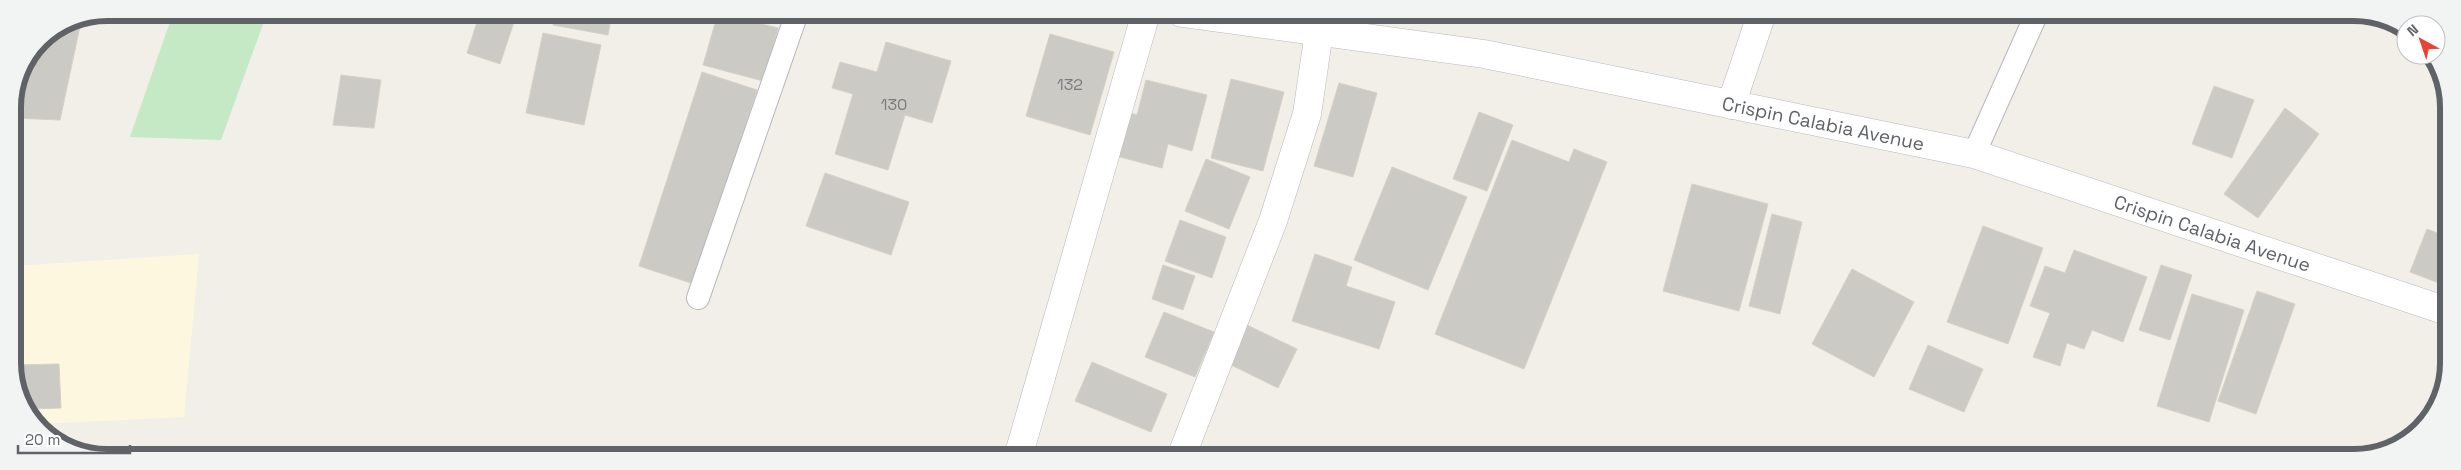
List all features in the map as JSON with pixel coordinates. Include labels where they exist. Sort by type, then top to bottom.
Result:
[{"type":"main road","points":[[1020,449],[1144,21]]},
{"type":"main road","name":"Crispin Calabia Avenue","points":[[1240,21],[1484,54],[1974,154],[2440,308]]},
{"type":"main road","points":[[1731,105],[1759,21]]},
{"type":"main road","points":[[1184,449],[1273,221],[1307,114],[1319,32]]},
{"type":"lane","points":[[698,298],[794,21]]},
{"type":"lane","points":[[1974,154],[2033,21]]},
{"type":"shaded area","points":[[199,254],[184,417],[46,424],[33,406],[23,380],[21,363],[21,266]]},
{"type":"green space","points":[[170,21],[264,21],[221,140],[130,137]]},
{"type":"building","points":[[477,21],[514,21],[500,64],[467,53]]},
{"type":"building","points":[[554,21],[611,21],[608,35],[553,25]]},
{"type":"building","points":[[716,21],[750,21],[778,28],[763,81],[703,65]]},
{"type":"building","points":[[80,26],[60,120],[21,118],[23,90],[28,74],[46,46],[59,36]]},
{"type":"building","points":[[543,33],[601,45],[584,125],[526,113]]},
{"type":"building","points":[[1050,34],[1114,52],[1090,135],[1026,116]]},
{"type":"building","points":[[886,42],[951,61],[932,123],[905,115],[888,170],[835,154],[853,94],[832,88],[840,62],[877,72]]},
{"type":"building","points":[[702,72],[757,90],[694,284],[639,266]]},
{"type":"building","points":[[341,75],[381,80],[374,128],[333,125]]},
{"type":"building","points":[[1231,79],[1284,92],[1263,171],[1211,158]]},
{"type":"building","points":[[1146,80],[1207,95],[1192,151],[1168,144],[1162,168],[1116,156],[1128,112],[1137,115]]},
{"type":"building","points":[[1339,83],[1377,93],[1353,177],[1314,166]]},
{"type":"building","points":[[2214,86],[2254,100],[2232,158],[2192,144]]},
{"type":"building","points":[[2285,108],[2319,134],[2258,218],[2224,194]]},
{"type":"building","points":[[1479,112],[1513,125],[1487,191],[1453,179]]},
{"type":"building","points":[[1512,140],[1569,162],[1574,149],[1607,162],[1524,369],[1435,334]]},
{"type":"building","points":[[1206,159],[1250,177],[1229,229],[1185,211]]},
{"type":"building","points":[[1392,167],[1467,197],[1428,290],[1354,260]]},
{"type":"building","points":[[825,173],[909,202],[891,255],[806,226]]},
{"type":"building","points":[[1692,184],[1768,204],[1739,311],[1663,291]]},
{"type":"building","points":[[1772,214],[1802,222],[1780,314],[1749,306]]},
{"type":"building","points":[[1180,220],[1226,237],[1212,278],[1165,261]]},
{"type":"building","points":[[1983,226],[2043,248],[2008,344],[1947,322]]},
{"type":"building","points":[[2427,229],[2440,234],[2440,283],[2410,272]]},
{"type":"building","points":[[2074,250],[2147,277],[2123,342],[2092,330],[2084,349],[2067,343],[2060,366],[2033,357],[2050,313],[2030,306],[2045,266],[2065,273]]},
{"type":"building","points":[[1315,254],[1352,267],[1346,286],[1395,302],[1379,349],[1292,321]]},
{"type":"building","points":[[1163,265],[1195,276],[1183,310],[1152,299]]},
{"type":"building","points":[[2161,265],[2192,275],[2170,340],[2139,330]]},
{"type":"building","points":[[1852,269],[1914,302],[1874,377],[1812,344]]},
{"type":"building","points":[[2257,291],[2295,304],[2256,414],[2218,401]]},
{"type":"building","points":[[2192,294],[2244,310],[2209,422],[2157,406]]},
{"type":"building","points":[[1164,312],[1214,332],[1195,377],[1145,357]]},
{"type":"building","points":[[1245,324],[1297,349],[1278,388],[1227,363]]},
{"type":"building","points":[[1928,345],[1983,369],[1964,412],[1909,389]]},
{"type":"building","points":[[1092,362],[1167,394],[1151,432],[1075,401]]},
{"type":"building","points":[[59,364],[61,408],[35,409],[23,380],[21,365]]}]
